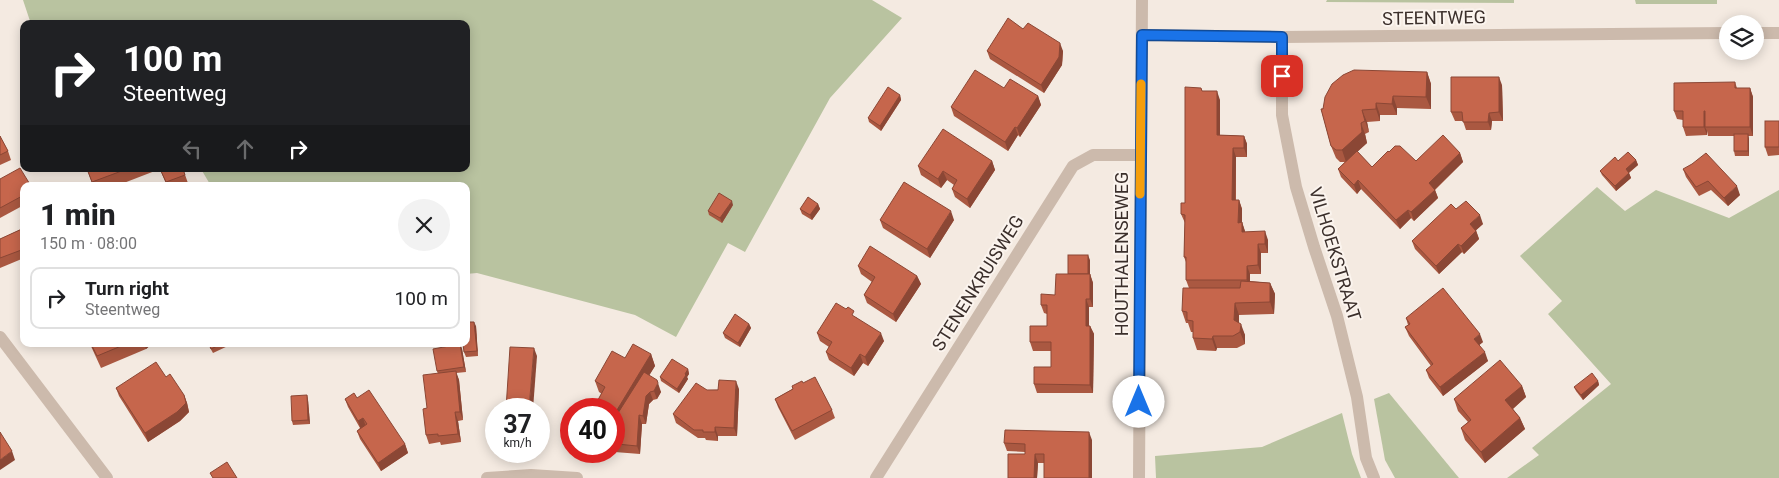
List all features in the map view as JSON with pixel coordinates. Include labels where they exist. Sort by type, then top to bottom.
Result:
[{"type":"street","name":"HOUTHALENSEWEG","points":[[1139,478],[1142,0]]},
{"type":"street","name":"STEENTWEG","points":[[1142,35],[1282,37],[1719,33]]},
{"type":"street","points":[[1764,33],[1779,33]]},
{"type":"street","name":"VILHOEKSTRAAT","points":[[1282,37],[1282,115],[1296,187],[1337,316],[1357,397],[1366,458],[1374,478]]},
{"type":"street","name":"STENENKRUISWEG","points":[[876,478],[1073,166],[1093,155],[1140,154]]},
{"type":"street","points":[[0,338],[106,478]]},
{"type":"street","points":[[487,478],[531,475],[577,478]]},
{"type":"green space","points":[[23,0],[872,0],[902,18],[830,98],[745,252],[728,243],[676,337],[635,315],[477,273],[470,274],[470,182],[209,182],[203,172],[470,172],[470,20],[30,20]]},
{"type":"green space","points":[[1327,0],[1514,0],[1514,3],[1326,2]]},
{"type":"green space","points":[[1635,0],[1717,0],[1717,4],[1636,4]]},
{"type":"green space","points":[[1597,187],[1625,211],[1656,190],[1729,218],[1779,190],[1779,478],[1507,478],[1539,455],[1532,448],[1611,384],[1548,314],[1562,301],[1520,256]]},
{"type":"green space","points":[[1389,393],[1459,478],[1395,478],[1385,460],[1374,399]]},
{"type":"green space","points":[[1342,413],[1352,454],[1361,478],[1156,478],[1155,456],[1262,447]]},
{"type":"building","points":[[1008,18],[1023,29],[1028,23],[1060,43],[1059,57],[1041,85],[987,51]]},
{"type":"building","points":[[975,70],[1004,88],[1010,79],[1038,96],[1017,128],[1015,127],[1005,142],[951,107]]},
{"type":"building","points":[[1354,70],[1427,72],[1426,97],[1393,96],[1392,104],[1376,103],[1376,109],[1362,110],[1365,121],[1361,123],[1362,132],[1342,150],[1336,150],[1331,146],[1321,109],[1323,109],[1325,97],[1332,84],[1343,75]]},
{"type":"building","points":[[1451,77],[1499,77],[1499,112],[1489,113],[1488,122],[1463,122],[1462,112],[1451,112]]},
{"type":"building","points":[[1735,82],[1735,88],[1750,88],[1750,127],[1705,127],[1704,111],[1704,127],[1683,127],[1683,111],[1674,111],[1674,83]]},
{"type":"building","points":[[888,87],[900,95],[880,126],[868,118]]},
{"type":"building","points":[[1185,87],[1201,88],[1202,91],[1217,91],[1217,135],[1244,136],[1244,148],[1233,148],[1232,200],[1239,200],[1238,223],[1242,222],[1242,232],[1265,231],[1265,244],[1258,244],[1258,265],[1247,266],[1247,280],[1186,280],[1186,257],[1184,257],[1185,215],[1181,214],[1181,203],[1185,203]]},
{"type":"building","points":[[1765,121],[1779,121],[1779,147],[1765,147]]},
{"type":"building","points":[[943,129],[992,161],[967,199],[952,189],[957,180],[943,171],[938,179],[918,166]]},
{"type":"building","points":[[1734,134],[1748,134],[1748,151],[1734,151]]},
{"type":"building","points":[[1443,135],[1460,153],[1429,183],[1435,190],[1411,212],[1408,210],[1396,220],[1358,180],[1354,185],[1338,169],[1357,151],[1372,167],[1395,146],[1400,146],[1416,161]]},
{"type":"building","points":[[0,136],[8,151],[0,155]]},
{"type":"building","points":[[1628,152],[1636,160],[1626,169],[1629,173],[1615,186],[1600,171],[1615,157],[1618,161]]},
{"type":"building","points":[[1706,153],[1737,186],[1724,198],[1708,181],[1696,187],[1683,169]]},
{"type":"building","points":[[20,168],[20,172],[22,172],[29,182],[20,182],[20,197],[0,208],[0,179]]},
{"type":"building","points":[[88,172],[119,172],[92,182]]},
{"type":"building","points":[[161,172],[184,172],[185,175],[166,182]]},
{"type":"building","points":[[904,182],[951,211],[927,249],[880,220]]},
{"type":"building","points":[[719,193],[732,201],[720,218],[708,211]]},
{"type":"building","points":[[808,197],[818,204],[810,215],[800,209]]},
{"type":"building","points":[[1466,201],[1480,215],[1470,224],[1476,231],[1461,246],[1458,244],[1436,266],[1412,241],[1451,204],[1456,209]]},
{"type":"building","points":[[20,230],[20,250],[0,258],[0,239]]},
{"type":"building","points":[[870,246],[917,276],[893,314],[864,295],[875,277],[858,266]]},
{"type":"building","points":[[1068,255],[1088,255],[1088,274],[1068,274]]},
{"type":"building","points":[[1056,274],[1090,274],[1090,299],[1086,299],[1086,326],[1090,326],[1090,385],[1034,384],[1034,367],[1051,367],[1051,342],[1030,342],[1030,326],[1047,326],[1047,305],[1041,305],[1041,294],[1055,295]]},
{"type":"building","points":[[1241,281],[1270,283],[1270,302],[1235,303],[1234,320],[1241,324],[1240,332],[1233,336],[1213,336],[1212,339],[1193,338],[1193,321],[1187,320],[1187,312],[1182,311],[1183,288],[1240,288]]},
{"type":"building","points":[[1443,288],[1480,334],[1474,339],[1485,352],[1440,387],[1426,370],[1433,364],[1405,327],[1410,324],[1406,318]]},
{"type":"building","points":[[836,303],[854,311],[852,315],[881,333],[865,357],[860,354],[851,368],[826,352],[832,342],[817,333]]},
{"type":"building","points":[[735,314],[749,324],[738,343],[723,333]]},
{"type":"building","points":[[470,322],[474,322],[477,351],[464,352],[463,347],[470,347]]},
{"type":"building","points":[[633,344],[651,354],[624,398],[599,398],[605,387],[595,381],[612,351],[625,358]]},
{"type":"building","points":[[92,347],[119,347],[97,356]]},
{"type":"building","points":[[461,347],[464,367],[437,371],[433,349]]},
{"type":"building","points":[[510,347],[534,348],[530,398],[507,398]]},
{"type":"building","points":[[672,359],[688,369],[677,389],[660,377]]},
{"type":"building","points":[[1500,360],[1522,386],[1505,400],[1520,418],[1481,452],[1461,428],[1471,420],[1454,399]]},
{"type":"building","points":[[156,362],[166,377],[170,374],[184,395],[186,403],[177,412],[145,433],[116,388]]},
{"type":"building","points":[[456,371],[460,412],[455,412],[458,434],[426,435],[423,409],[427,408],[423,375]]},
{"type":"building","points":[[644,372],[657,380],[658,383],[654,391],[646,396],[643,416],[639,415],[637,446],[625,445],[625,402]]},
{"type":"building","points":[[1592,373],[1598,381],[1581,395],[1574,387]]},
{"type":"building","points":[[815,377],[832,410],[792,431],[775,399],[793,389],[792,386]]},
{"type":"building","points":[[719,380],[736,381],[734,428],[715,427],[715,432],[694,430],[673,414],[696,383],[707,390],[718,390]]},
{"type":"building","points":[[369,390],[405,444],[378,463],[357,431],[367,424],[363,418],[358,421],[345,399],[354,393],[357,398]]},
{"type":"building","points":[[307,395],[308,420],[292,421],[291,396]]},
{"type":"building","points":[[1005,430],[1089,432],[1089,478],[1044,478],[1044,454],[1035,454],[1034,478],[1008,478],[1008,454],[1025,454],[1025,444],[1004,443]]},
{"type":"building","points":[[0,432],[12,451],[0,460]]},
{"type":"building","points":[[227,462],[237,478],[213,478],[210,473]]},
{"type":"slow traffic","points":[[1140,194],[1141,84]]},
{"type":"route","points":[[1139,402],[1142,35],[1282,37],[1282,76]]}]
